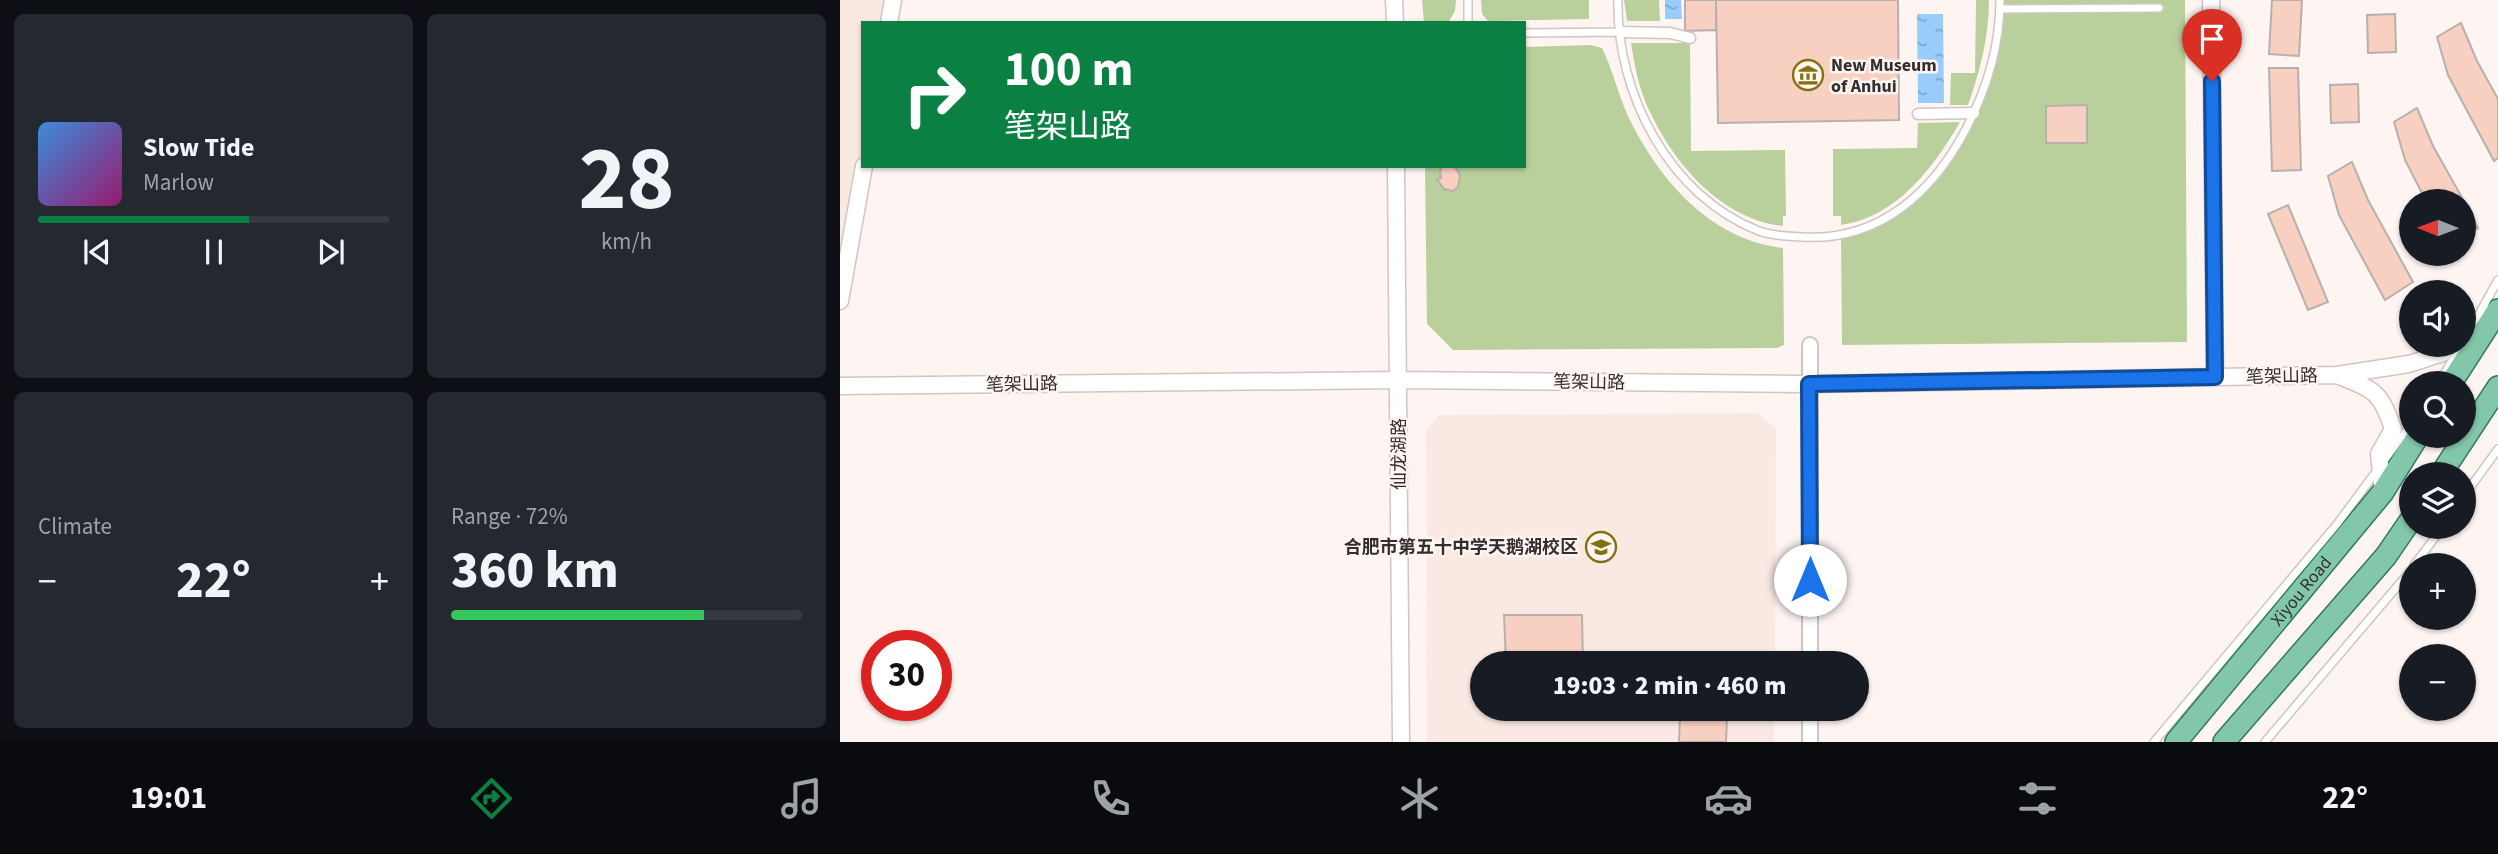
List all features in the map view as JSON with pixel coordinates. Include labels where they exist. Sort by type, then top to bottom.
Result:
[{"type":"main road","points":[[2459,371],[2498,309]]},
{"type":"main road","points":[[2449,462],[2498,387]]},
{"type":"main road","name":"Xiyou Road","points":[[2176,742],[2383,492],[2410,448]]},
{"type":"main road","points":[[2224,742],[2386,556],[2399,537]]},
{"type":"street","points":[[889,21],[893,0]]},
{"type":"street","points":[[1394,0],[1395,21]]},
{"type":"street","points":[[2211,0],[2215,377]]},
{"type":"street","points":[[1620,32],[1670,33],[1690,38]]},
{"type":"street","points":[[1918,114],[1974,113]]},
{"type":"street","points":[[840,301],[864,168]]},
{"type":"street","name":"仙龙湖路","points":[[1396,168],[1401,742]]},
{"type":"street","points":[[2476,322],[2498,309]]},
{"type":"street","points":[[1810,345],[1810,651]]},
{"type":"street","name":"笔架山路","points":[[840,386],[1398,380],[1809,384],[2337,375],[2409,364],[2429,357]]},
{"type":"street","points":[[2337,375],[2375,391],[2385,405],[2392,429],[2379,454],[2383,492]]},
{"type":"street","points":[[1810,721],[1810,742]]},
{"type":"lane","points":[[1468,0],[1468,21]]},
{"type":"lane","points":[[1618,0],[1625,68],[1640,109],[1669,161],[1702,196],[1733,218],[1776,236],[1809,238],[1841,236],[1885,219],[1906,205],[1942,169],[1974,113],[1994,52],[2000,0]]},
{"type":"lane","points":[[2000,9],[2159,8]]},
{"type":"lane","points":[[1526,33],[1620,32]]},
{"type":"lane","points":[[2476,315],[2498,280]]},
{"type":"lane","points":[[2154,742],[2338,523],[2399,441]]},
{"type":"lane","points":[[2476,479],[2498,449]]},
{"type":"lane","points":[[2265,742],[2399,584]]},
{"type":"shaded area","points":[[840,0],[893,0],[889,21],[861,21],[863,168],[840,301]]},
{"type":"shaded area","name":"合肥市第五十中学天鹅湖校区","points":[[1758,413],[1776,429],[1775,651],[1470,651],[1470,721],[1774,721],[1774,742],[1427,742],[1426,431],[1439,415]]},
{"type":"green space","points":[[1422,0],[1456,0],[1455,11],[1449,21],[1424,21]]},
{"type":"green space","points":[[1481,0],[1589,0],[1589,19],[1488,21],[1482,14]]},
{"type":"green space","points":[[1624,0],[1659,0],[1660,21],[1627,21]]},
{"type":"green space","points":[[1976,0],[1989,0],[1986,41],[1980,67],[1968,105],[1950,105],[1951,73],[1975,73]]},
{"type":"green space","points":[[1998,0],[2185,0],[2187,342],[1842,345],[1841,236],[1881,221],[1908,202],[1944,164],[1971,119],[1981,94],[1997,38]]},
{"type":"green space","points":[[1631,43],[1690,43],[1691,151],[1785,150],[1786,216],[1783,216],[1783,226],[1759,221],[1737,212],[1717,198],[1682,164],[1645,101],[1636,73]]},
{"type":"green space","points":[[1591,45],[1602,48],[1629,118],[1641,141],[1672,184],[1711,220],[1733,233],[1757,243],[1783,248],[1784,345],[1777,348],[1453,350],[1427,324],[1425,168],[1526,168],[1526,47]]},
{"type":"green space","points":[[1960,122],[1925,173],[1896,201],[1861,220],[1841,225],[1841,216],[1833,216],[1833,149],[1917,148],[1918,123]]},
{"type":"water","points":[[1665,0],[1681,0],[1682,19],[1665,19]]},
{"type":"water","points":[[1917,14],[1943,14],[1944,103],[1918,103]]},
{"type":"building","points":[[1685,0],[1716,0],[1716,30],[1685,31]]},
{"type":"building","name":"New Museum of Anhui","points":[[1716,0],[1898,0],[1899,120],[1718,123]]},
{"type":"building","points":[[2272,0],[2302,0],[2299,56],[2269,54]]},
{"type":"building","points":[[2395,14],[2396,52],[2368,53],[2367,15]]},
{"type":"building","points":[[2461,23],[2477,61],[2498,99],[2498,158],[2494,161],[2448,75],[2437,37]]},
{"type":"building","points":[[2269,68],[2298,68],[2301,170],[2272,171]]},
{"type":"building","points":[[2358,84],[2359,122],[2331,123],[2330,85]]},
{"type":"building","points":[[2087,105],[2087,143],[2046,143],[2046,106]]},
{"type":"building","points":[[2417,108],[2433,146],[2457,189],[2420,189],[2405,160],[2394,122]]},
{"type":"building","points":[[2352,162],[2368,200],[2399,256],[2399,266],[2404,266],[2412,280],[2399,280],[2399,291],[2385,300],[2339,215],[2328,176]]},
{"type":"building","points":[[1442,168],[1455,168],[1460,175],[1458,187],[1453,191],[1444,189],[1437,179],[1441,178]]},
{"type":"building","points":[[2288,205],[2328,302],[2308,310],[2268,214]]},
{"type":"building","points":[[1504,615],[1582,615],[1583,651],[1506,651]]},
{"type":"building","points":[[1680,721],[1727,721],[1726,742],[1679,742]]},
{"type":"place","name":"New Museum of Anhui","points":[[1808,75]]},
{"type":"place","name":"合肥市第五十中学天鹅湖校区","points":[[1601,547]]},
{"type":"route","points":[[1810,580],[1809,384],[2215,377],[2212,81]]}]
